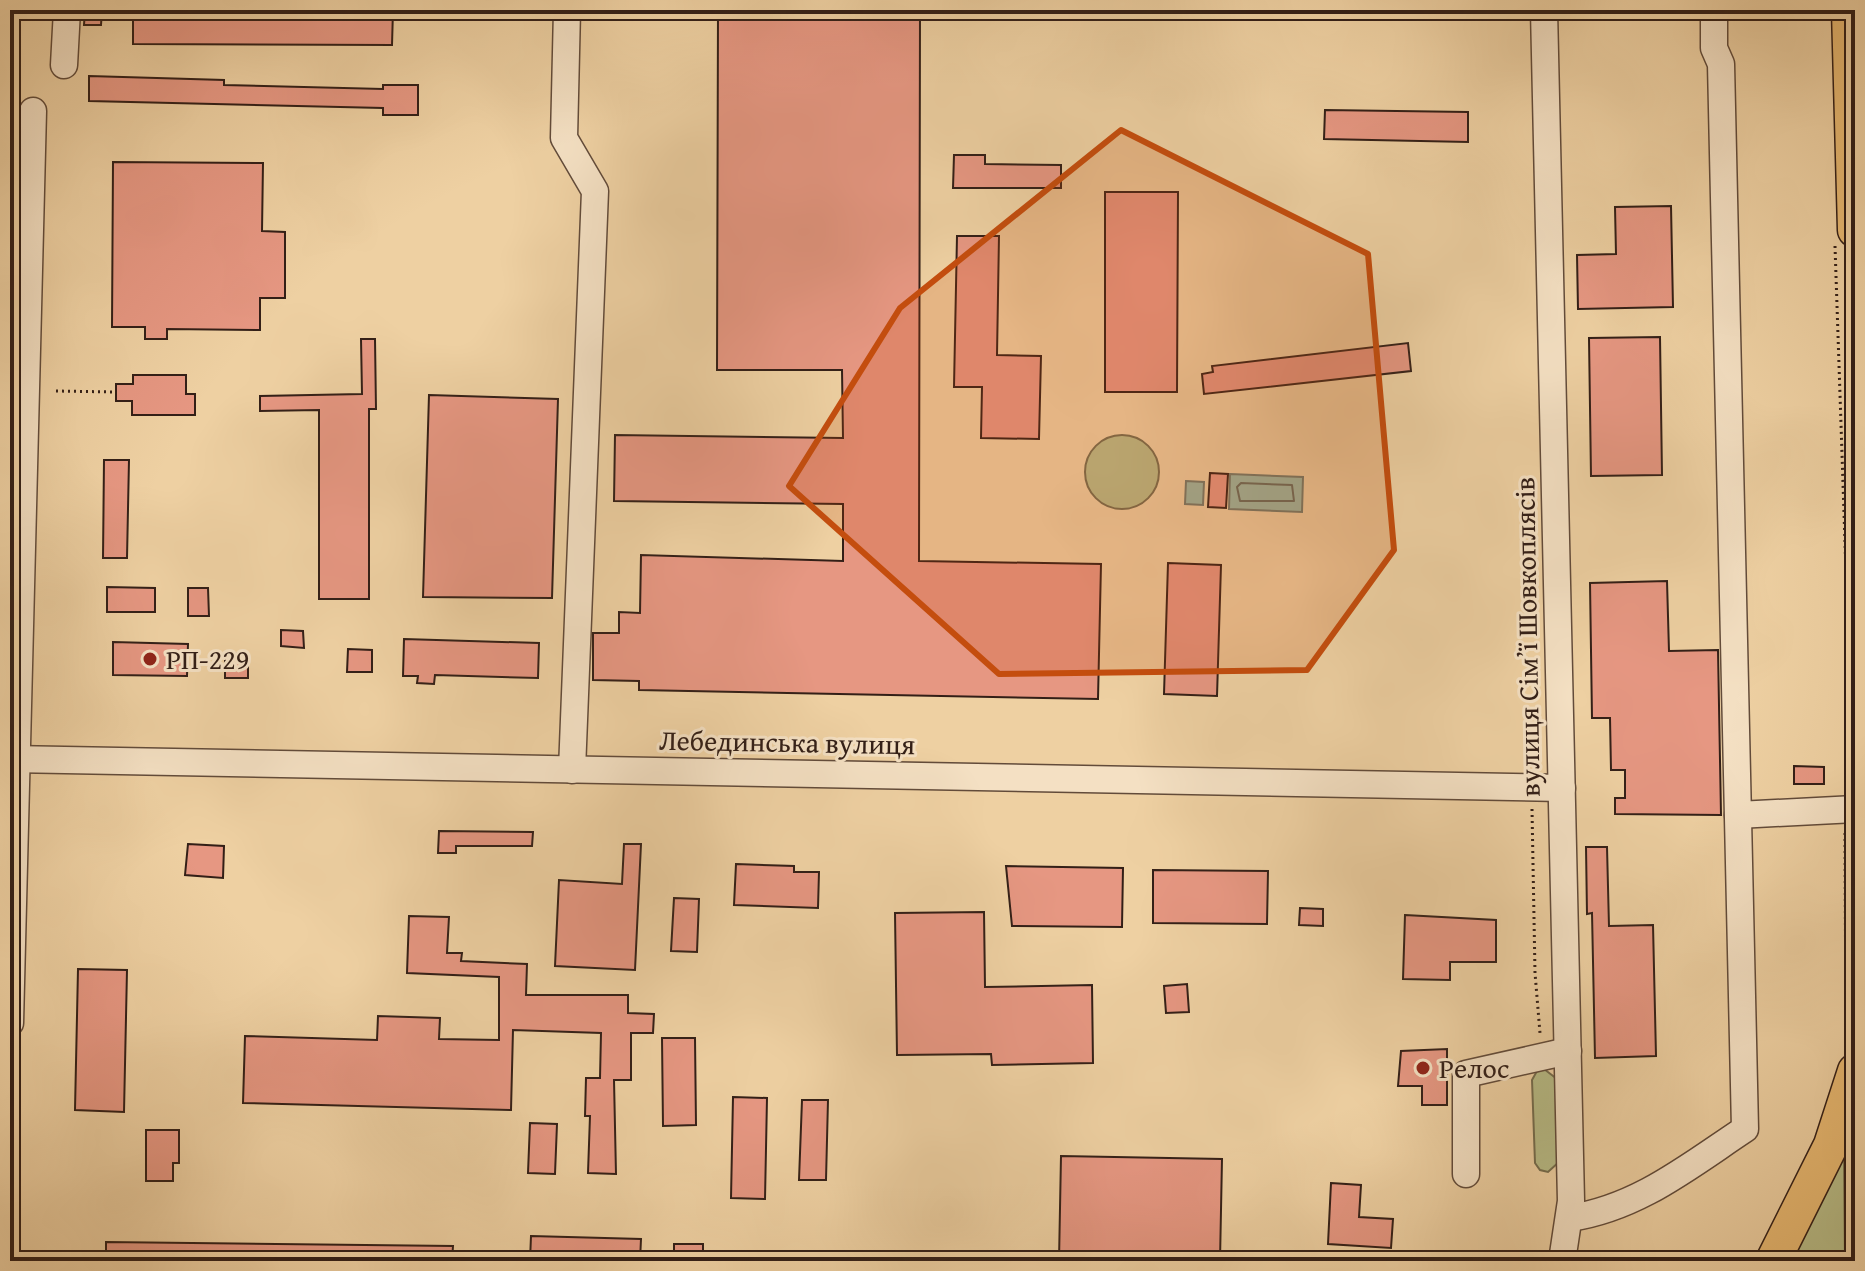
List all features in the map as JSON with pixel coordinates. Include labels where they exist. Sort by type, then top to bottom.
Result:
[{"type":"main road","points":[[1845,231],[1849,10]]},
{"type":"main road","points":[[1773,1261],[1831,1145],[1850,1061]]},
{"type":"street","points":[[64,65],[67,10]]},
{"type":"street","points":[[567,10],[564,138],[595,191],[572,770]]},
{"type":"street","name":"вулиця Сімʼї Шовкоплясів","points":[[1544,10],[1568,1051],[1570,1218],[1562,1261]]},
{"type":"street","points":[[1570,1218],[1597,1214],[1636,1200],[1745,1129],[1721,64],[1714,48],[1714,10]]},
{"type":"street","points":[[10,1023],[20,259],[33,111]]},
{"type":"street","name":"Лебединська вулиця","points":[[13,759],[1562,788]]},
{"type":"street","points":[[1738,815],[1851,810]]},
{"type":"street","points":[[1466,1174],[1466,1074],[1568,1051]]},
{"type":"path","points":[[1845,231],[1851,810],[1850,1061]]},
{"type":"path","points":[[56,391],[116,392]]},
{"type":"path","points":[[1532,809],[1535,973],[1542,1058]]},
{"type":"highlighted area","points":[[1121,130],[1368,254],[1394,550],[1307,670],[999,674],[789,486],[900,308]]},
{"type":"green space","points":[[1122,435],[1136,438],[1148,446],[1156,458],[1159,472],[1156,486],[1148,498],[1136,506],[1122,509],[1108,506],[1096,498],[1088,486],[1085,472],[1088,458],[1096,446],[1108,438]]},
{"type":"green space","points":[[1544,1069],[1557,1079],[1560,1161],[1548,1172],[1540,1170],[1535,1163],[1532,1080],[1537,1071]]},
{"type":"green space","points":[[1840,1157],[1844,1159],[1845,1261],[1789,1261]]},
{"type":"water","points":[[1230,474],[1303,477],[1302,512],[1229,509]]},
{"type":"water","points":[[1186,481],[1204,482],[1203,505],[1185,504]]},
{"type":"building","points":[[85,10],[102,10],[101,25],[84,25]]},
{"type":"building","points":[[133,10],[393,10],[392,45],[133,44]]},
{"type":"building","points":[[718,10],[920,10],[919,561],[1101,564],[1098,699],[639,690],[639,681],[593,680],[593,633],[619,633],[619,612],[640,613],[641,555],[843,561],[843,504],[614,501],[615,435],[843,438],[842,370],[717,370]]},
{"type":"building","points":[[89,76],[224,80],[224,85],[383,89],[383,85],[418,85],[418,115],[383,115],[383,108],[89,101]]},
{"type":"building","points":[[1325,110],[1468,112],[1468,142],[1324,139]]},
{"type":"building","points":[[954,155],[985,155],[985,164],[1061,165],[1061,188],[953,188]]},
{"type":"building","points":[[113,162],[263,163],[262,231],[285,232],[285,298],[260,298],[260,330],[167,329],[167,339],[145,339],[145,327],[112,327]]},
{"type":"building","points":[[1105,192],[1178,192],[1177,392],[1105,392]]},
{"type":"building","points":[[1671,206],[1673,307],[1578,309],[1577,255],[1616,254],[1615,207]]},
{"type":"building","points":[[957,236],[999,236],[997,355],[1041,356],[1039,439],[981,438],[982,387],[954,387]]},
{"type":"building","points":[[1660,337],[1662,475],[1591,476],[1589,338]]},
{"type":"building","points":[[361,339],[375,339],[376,409],[369,409],[369,599],[319,599],[319,410],[260,411],[260,396],[362,394]]},
{"type":"building","points":[[1408,343],[1411,371],[1204,394],[1202,374],[1213,372],[1212,366]]},
{"type":"building","points":[[133,375],[186,375],[186,394],[195,394],[195,415],[132,415],[132,401],[116,401],[116,384],[133,384]]},
{"type":"building","points":[[429,395],[558,399],[552,598],[423,597]]},
{"type":"building","points":[[104,460],[129,460],[127,558],[103,558]]},
{"type":"building","points":[[1210,473],[1228,474],[1226,508],[1208,507]]},
{"type":"building","points":[[1168,563],[1221,565],[1217,696],[1164,694]]},
{"type":"building","points":[[1667,581],[1669,651],[1718,650],[1721,815],[1615,814],[1615,798],[1625,798],[1625,770],[1611,770],[1610,718],[1592,718],[1590,583]]},
{"type":"building","points":[[107,587],[155,588],[155,612],[107,612]]},
{"type":"building","points":[[188,588],[208,588],[209,616],[188,616]]},
{"type":"building","points":[[281,630],[303,631],[304,648],[281,646]]},
{"type":"building","points":[[404,639],[539,643],[538,678],[435,675],[434,684],[417,683],[418,676],[403,676]]},
{"type":"building","name":"РП-229","points":[[113,642],[188,644],[187,676],[113,675]]},
{"type":"building","points":[[348,649],[372,650],[372,672],[347,672]]},
{"type":"building","points":[[225,653],[248,653],[248,678],[225,678]]},
{"type":"building","points":[[1794,766],[1824,767],[1824,784],[1794,784]]},
{"type":"building","points":[[439,831],[533,832],[532,846],[456,846],[456,853],[438,853]]},
{"type":"building","points":[[188,844],[224,846],[223,878],[185,875]]},
{"type":"building","points":[[624,844],[641,844],[635,970],[555,966],[559,880],[622,884]]},
{"type":"building","points":[[1586,847],[1607,847],[1609,926],[1653,925],[1656,1056],[1595,1058],[1592,913],[1587,914]]},
{"type":"building","points":[[736,864],[794,866],[794,872],[819,872],[818,908],[734,905]]},
{"type":"building","points":[[1006,866],[1123,868],[1122,927],[1012,926]]},
{"type":"building","points":[[1153,870],[1268,871],[1267,924],[1153,923]]},
{"type":"building","points":[[674,898],[699,899],[697,952],[671,951]]},
{"type":"building","points":[[1300,908],[1323,909],[1323,926],[1299,925]]},
{"type":"building","points":[[984,912],[985,987],[1092,985],[1093,1063],[992,1065],[991,1054],[897,1055],[895,913]]},
{"type":"building","points":[[1405,915],[1496,920],[1496,962],[1450,962],[1450,980],[1403,979]]},
{"type":"building","points":[[409,916],[449,917],[447,953],[462,953],[461,961],[527,964],[526,995],[628,995],[628,1013],[654,1014],[653,1033],[631,1033],[631,1080],[614,1080],[616,1174],[588,1173],[590,1116],[585,1116],[586,1078],[600,1078],[601,1033],[513,1030],[511,1110],[243,1103],[245,1036],[377,1040],[378,1016],[440,1018],[439,1039],[499,1040],[499,977],[407,973]]},
{"type":"building","points":[[78,969],[127,970],[124,1112],[75,1110]]},
{"type":"building","points":[[1187,984],[1189,1012],[1166,1013],[1164,986]]},
{"type":"building","points":[[662,1038],[695,1038],[696,1125],[663,1126]]},
{"type":"building","name":"Релос","points":[[1447,1049],[1447,1105],[1422,1105],[1422,1086],[1398,1086],[1401,1051]]},
{"type":"building","points":[[733,1097],[767,1098],[765,1199],[731,1198]]},
{"type":"building","points":[[802,1100],[828,1100],[826,1180],[799,1180]]},
{"type":"building","points":[[530,1123],[557,1124],[555,1174],[528,1173]]},
{"type":"building","points":[[146,1130],[179,1130],[179,1163],[173,1163],[173,1181],[146,1181]]},
{"type":"building","points":[[1061,1156],[1222,1159],[1220,1261],[1059,1261]]},
{"type":"building","points":[[1331,1183],[1361,1185],[1359,1217],[1393,1219],[1391,1248],[1328,1244]]},
{"type":"building","points":[[531,1236],[641,1239],[640,1261],[530,1261]]},
{"type":"building","points":[[106,1242],[453,1246],[452,1261],[106,1261]]},
{"type":"building","points":[[674,1244],[703,1244],[703,1261],[674,1261]]},
{"type":"place","name":"РП-229","points":[[150,659]]},
{"type":"place","name":"Релос","points":[[1423,1068]]}]
